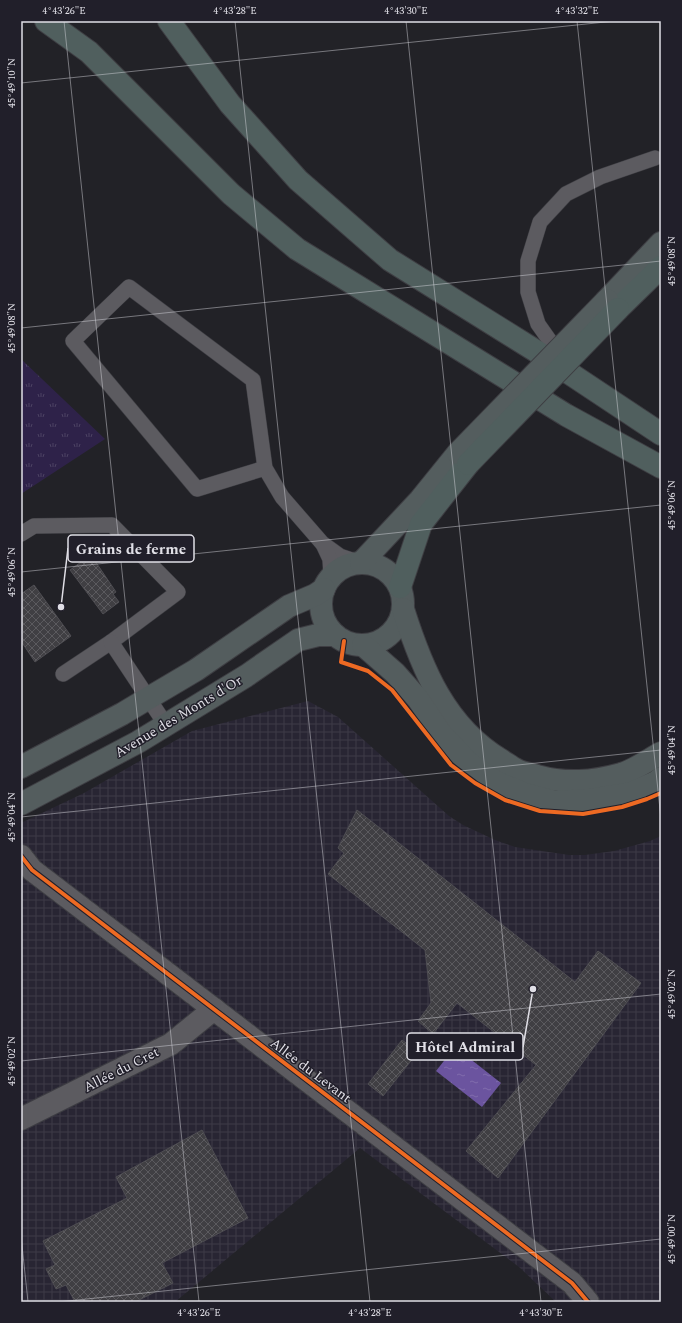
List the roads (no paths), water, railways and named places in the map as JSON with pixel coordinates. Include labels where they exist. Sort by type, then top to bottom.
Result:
[{"type":"highway","points":[[46,21],[89,52],[231,194],[297,249],[566,415],[661,467]]},
{"type":"highway","points":[[169,21],[230,104],[298,180],[390,260],[661,434]]},
{"type":"highway","points":[[400,587],[420,524],[463,459],[613,304],[661,267]]},
{"type":"main road","points":[[613,304],[661,243]]},
{"type":"main road","points":[[361,563],[420,500],[463,459]]},
{"type":"main road","points":[[21,767],[122,714],[196,670],[290,606],[315,595],[339,570],[349,564],[361,563],[380,566],[395,579],[400,587],[403,598],[403,609],[400,620],[394,630],[386,638],[375,644],[353,645],[335,636],[327,626],[322,614],[321,601],[327,583]]},
{"type":"main road","points":[[403,609],[416,649],[428,676],[442,701],[462,728],[487,752],[517,770],[554,780],[588,781],[622,774],[661,753]]},
{"type":"main road","name":"Avenue des Monts d'Or","points":[[21,804],[138,742],[246,676],[298,640],[318,635],[335,636]]},
{"type":"main road","points":[[363,645],[395,673],[418,699],[442,735],[469,763],[496,782],[525,794],[555,802],[588,800],[631,793],[656,782],[661,778]]},
{"type":"street","name":"Allée du Levant","points":[[21,856],[32,870],[572,1284],[588,1302]]},
{"type":"street","name":"Allée du Cret","points":[[21,1119],[171,1044],[214,1009]]},
{"type":"lane","points":[[576,378],[538,324],[528,292],[528,261],[540,222],[566,194],[600,177],[655,158]]},
{"type":"lane","points":[[265,468],[196,489],[73,341],[129,287],[253,380],[265,468],[282,497],[322,543],[340,556],[361,563]]},
{"type":"lane","points":[[21,534],[34,526],[112,525],[178,592],[111,642],[63,674]]},
{"type":"lane","points":[[322,543],[330,560],[327,583]]},
{"type":"lane","points":[[111,642],[166,725]]},
{"type":"water","points":[[455,1047],[501,1083],[482,1107],[436,1071]]},
{"type":"place","name":"Grains de ferme","points":[[61,607]]},
{"type":"place","name":"Hôtel Admiral","points":[[533,989]]}]
